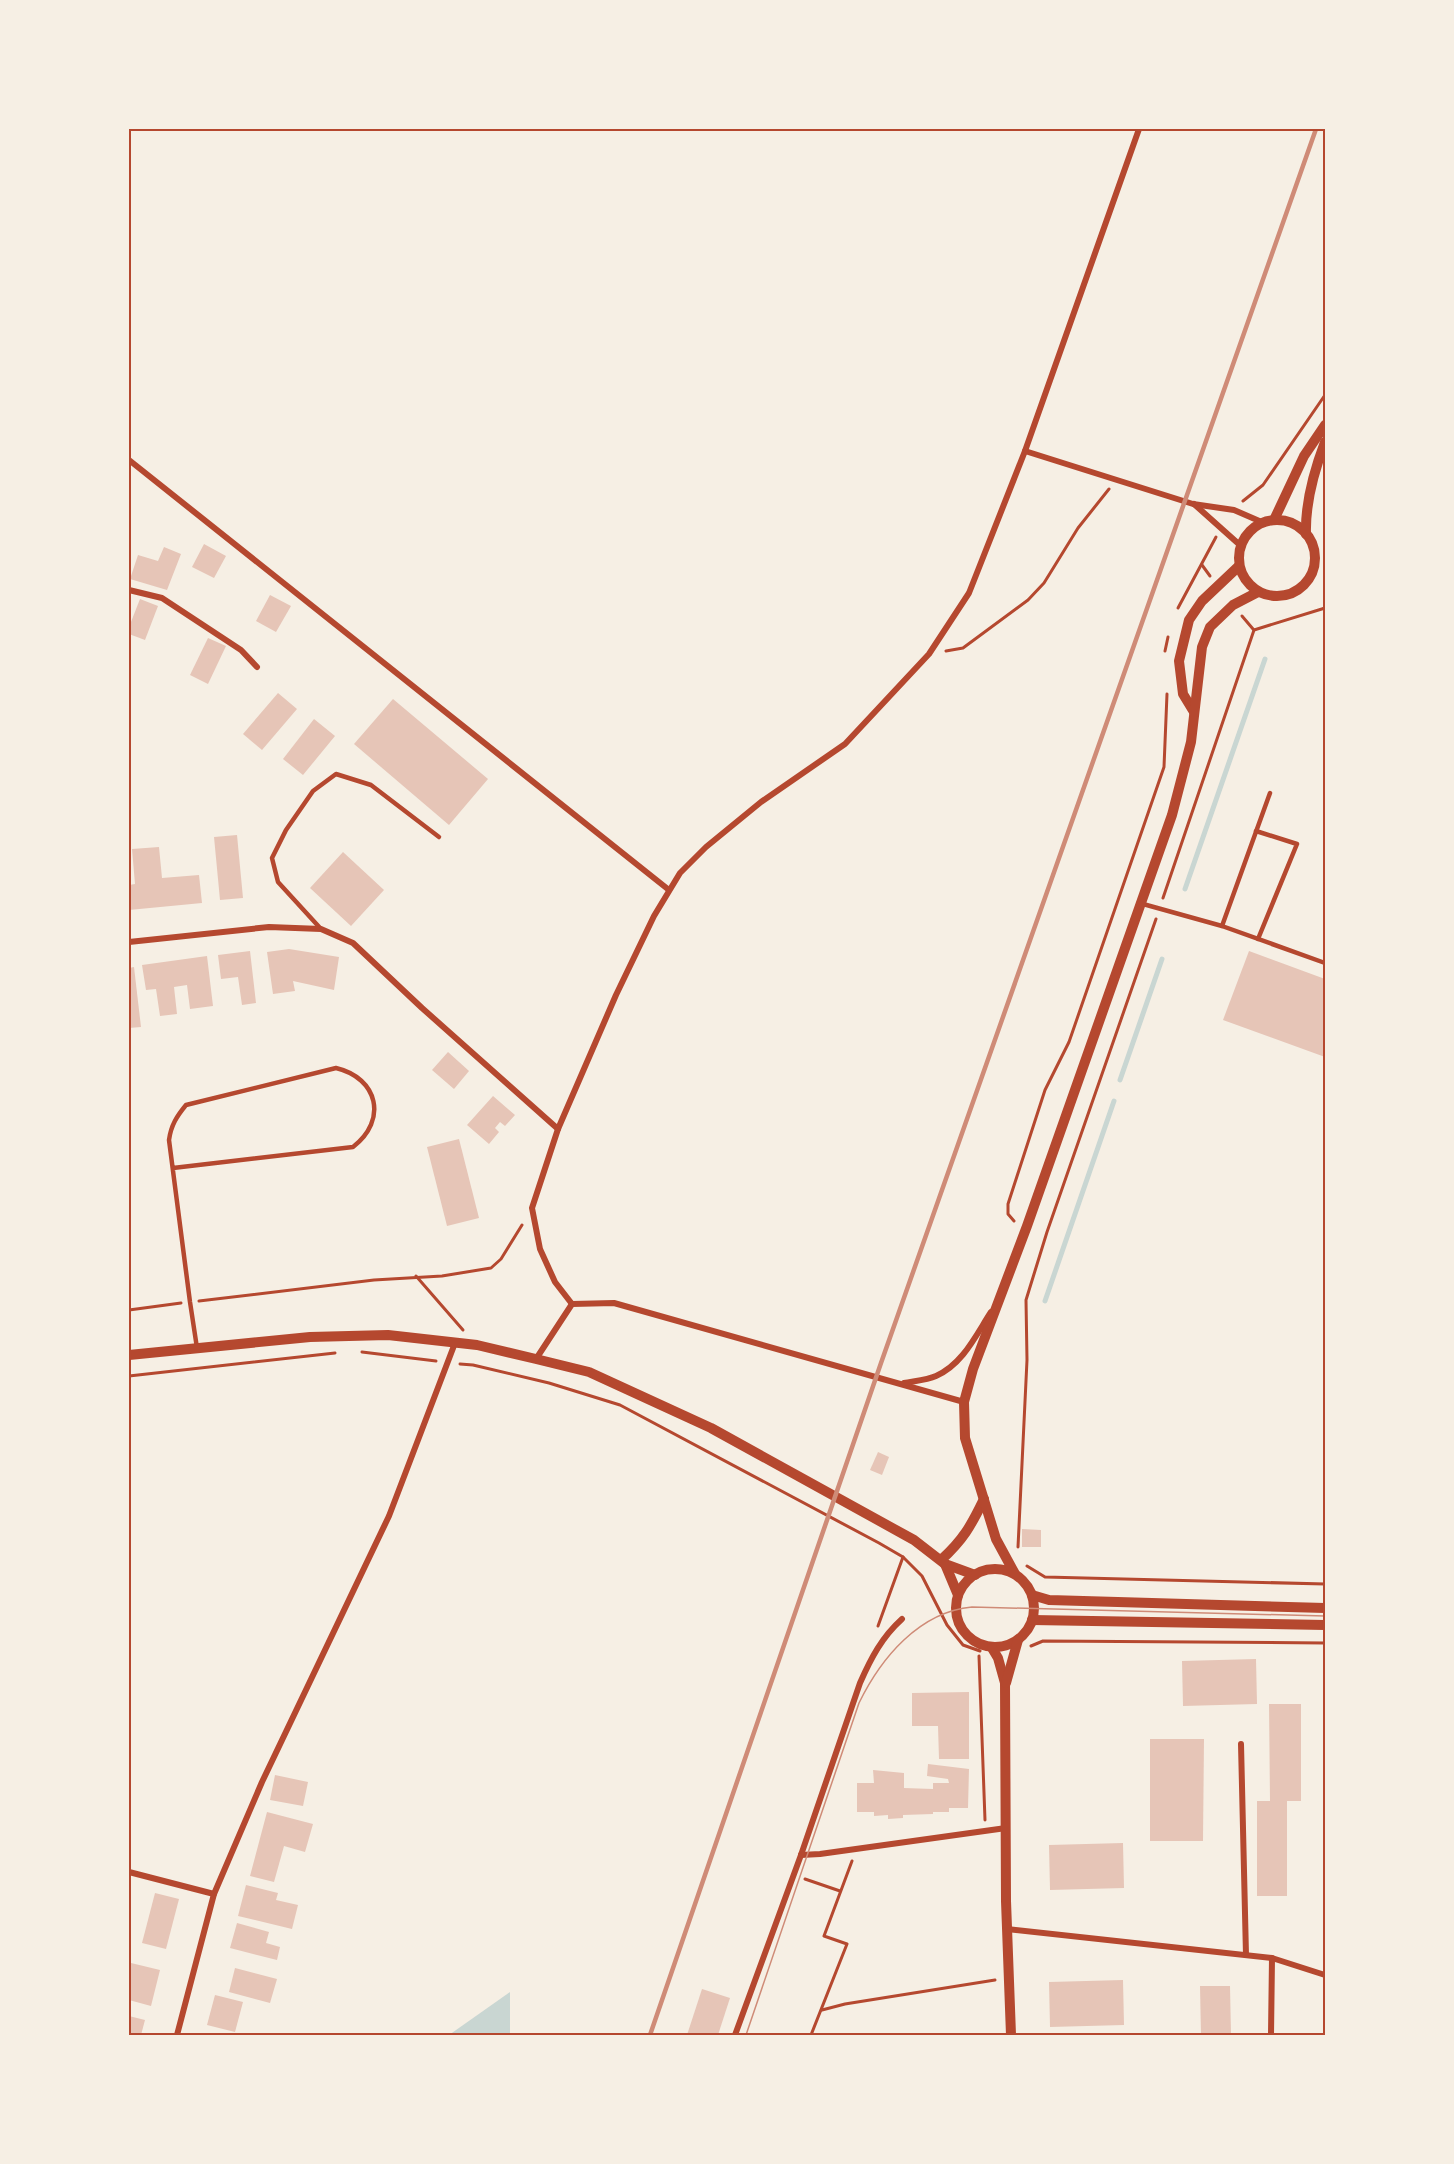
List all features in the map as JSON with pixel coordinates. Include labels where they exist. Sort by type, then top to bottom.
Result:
[{"type":"street","points":[[572,1304],[555,1282],[540,1249],[532,1208],[558,1129],[616,995],[654,916],[681,873],[706,847],[761,802],[845,744],[929,654],[969,593],[1025,451],[1139,129]]},
{"type":"street","points":[[1025,451],[1193,504],[1234,510],[1269,521],[1286,521],[1297,526],[1312,544],[1315,555],[1314,567],[1305,584],[1290,594],[1279,597],[1258,592],[1249,585],[1239,566],[1241,546],[1252,530],[1269,521],[1305,456],[1325,426]]},
{"type":"street","points":[[1306,534],[1305,517],[1312,483],[1325,442]]},
{"type":"street","points":[[129,460],[669,891]]},
{"type":"street","points":[[1193,504],[1241,546]]},
{"type":"street","points":[[1194,712],[1183,694],[1179,661],[1186,628],[1195,609],[1239,566]]},
{"type":"street","points":[[129,590],[162,598],[241,651],[257,668]]},
{"type":"street","points":[[1015,1574],[1002,1570],[988,1570],[975,1575],[965,1583],[958,1595],[956,1609],[958,1621],[972,1640],[992,1648],[1018,1640],[1027,1631],[1034,1608],[1032,1595],[1025,1583],[1015,1574],[996,1539],[965,1438],[964,1402],[973,1369],[1027,1226],[1172,815],[1191,742],[1202,647],[1210,627],[1233,605],[1258,592]]},
{"type":"street","points":[[129,942],[269,927],[321,929],[352,943],[558,1129]]},
{"type":"street","points":[[901,1383],[934,1377],[955,1364],[999,1299]]},
{"type":"street","points":[[572,1304],[614,1303],[964,1402]]},
{"type":"street","points":[[536,1359],[572,1304]]},
{"type":"street","points":[[129,1355],[310,1337],[388,1335],[477,1345],[589,1372],[711,1428],[914,1540],[943,1562],[975,1575]]},
{"type":"street","points":[[177,2035],[214,1894],[261,1782],[389,1516],[455,1343]]},
{"type":"street","points":[[943,1562],[960,1543],[984,1499]]},
{"type":"street","points":[[943,1562],[958,1595]]},
{"type":"street","points":[[1032,1595],[1049,1600],[1325,1608]]},
{"type":"street","points":[[735,2035],[801,1855],[860,1683],[870,1659],[886,1634],[902,1619]]},
{"type":"street","points":[[1032,1620],[1325,1624]]},
{"type":"street","points":[[1005,1683],[1018,1640]]},
{"type":"street","points":[[992,1648],[998,1658],[1005,1683],[1007,1929],[1011,2035]]},
{"type":"street","points":[[1241,1744],[1246,1955]]},
{"type":"street","points":[[801,1855],[1007,1828]]},
{"type":"street","points":[[129,1872],[214,1894]]},
{"type":"street","points":[[1007,1929],[1272,1958],[1325,1975]]},
{"type":"street","points":[[1271,2035],[1272,1958]]},
{"type":"lane","points":[[321,929],[278,882],[272,858],[286,830],[313,791],[336,774],[371,785],[439,837]]},
{"type":"lane","points":[[1222,926],[1269,793]]},
{"type":"lane","points":[[1256,831],[1297,844],[1258,939]]},
{"type":"lane","points":[[1140,903],[1222,926],[1325,963]]},
{"type":"lane","points":[[173,1168],[353,1147],[364,1139],[372,1127],[375,1113],[370,1090],[360,1078],[349,1071],[336,1068],[186,1105],[171,1128],[170,1140],[173,1168],[190,1302],[197,1348]]},
{"type":"path","points":[[1234,510],[1263,484],[1325,395]]},
{"type":"path","points":[[929,654],[963,648],[1028,600],[1044,583],[1078,528],[1116,480]]},
{"type":"path","points":[[1175,616],[1221,528]]},
{"type":"path","points":[[1018,1549],[1027,1360],[1026,1300],[1047,1232],[1160,909],[1254,630],[1325,608]]},
{"type":"path","points":[[1166,658],[1165,646],[1168,636]]},
{"type":"path","points":[[1027,1226],[1011,1219],[1008,1214],[1008,1204],[1045,1090],[1068,1042],[1164,767],[1167,691]]},
{"type":"path","points":[[129,1310],[416,1276],[442,1276],[492,1268],[501,1259],[532,1208]]},
{"type":"path","points":[[416,1276],[477,1345],[473,1365]]},
{"type":"path","points":[[353,1350],[473,1365],[549,1383],[620,1406],[895,1552],[922,1576],[933,1597]]},
{"type":"path","points":[[129,1376],[342,1352]]},
{"type":"path","points":[[1026,1566],[1045,1577],[1325,1584]]},
{"type":"path","points":[[1043,1641],[1325,1643]]},
{"type":"path","points":[[978,1651],[985,1831]]},
{"type":"path","points":[[811,2035],[847,1944],[824,1936],[856,1849]]},
{"type":"path","points":[[821,2010],[845,2004],[1009,1978]]},
{"type":"shaded area","points":[[510,1992],[510,2035],[449,2035]]},
{"type":"building","points":[[204,544],[226,556],[214,578],[192,567]]},
{"type":"building","points":[[164,547],[181,554],[167,590],[130,579],[138,555],[158,561]]},
{"type":"building","points":[[270,595],[291,606],[276,632],[256,621]]},
{"type":"building","points":[[140,599],[158,606],[145,640],[129,634],[129,627]]},
{"type":"building","points":[[208,638],[226,646],[208,684],[190,675]]},
{"type":"building","points":[[278,693],[297,709],[262,750],[243,734]]},
{"type":"building","points":[[393,699],[488,779],[449,825],[354,744]]},
{"type":"building","points":[[314,719],[335,736],[303,775],[283,759]]},
{"type":"building","points":[[237,835],[243,898],[220,900],[214,837]]},
{"type":"building","points":[[159,847],[162,878],[199,875],[202,903],[129,910],[129,885],[135,884],[132,849]]},
{"type":"building","points":[[343,852],[384,890],[351,926],[310,888]]},
{"type":"building","points":[[289,949],[339,957],[334,990],[293,981],[295,991],[273,994],[267,952]]},
{"type":"building","points":[[250,951],[256,1003],[242,1005],[238,977],[221,979],[218,955]]},
{"type":"building","points":[[1249,951],[1325,979],[1325,1057],[1223,1020]]},
{"type":"building","points":[[207,956],[213,1006],[190,1009],[187,985],[174,987],[177,1014],[160,1016],[156,989],[146,990],[142,965]]},
{"type":"building","points":[[134,967],[141,1027],[129,1028],[129,968]]},
{"type":"building","points":[[448,1052],[469,1071],[454,1089],[432,1070]]},
{"type":"building","points":[[493,1096],[515,1115],[505,1126],[500,1122],[495,1128],[499,1132],[489,1144],[467,1125]]},
{"type":"building","points":[[459,1139],[479,1218],[447,1226],[427,1147]]},
{"type":"building","points":[[878,1452],[889,1457],[882,1475],[870,1470]]},
{"type":"building","points":[[1022,1529],[1041,1530],[1041,1547],[1022,1547]]},
{"type":"building","points":[[1256,1659],[1257,1704],[1183,1706],[1182,1661]]},
{"type":"building","points":[[969,1692],[969,1759],[939,1759],[938,1726],[912,1726],[912,1693]]},
{"type":"building","points":[[1269,1704],[1301,1704],[1301,1801],[1287,1801],[1287,1896],[1257,1896],[1257,1801],[1270,1801]]},
{"type":"building","points":[[1150,1739],[1204,1739],[1203,1841],[1150,1841]]},
{"type":"building","points":[[928,1764],[969,1769],[968,1808],[949,1808],[949,1812],[903,1815],[903,1818],[888,1819],[888,1815],[874,1816],[874,1812],[857,1812],[857,1783],[874,1783],[873,1770],[904,1773],[904,1788],[933,1789],[933,1783],[949,1783],[948,1779],[927,1776]]},
{"type":"building","points":[[275,1775],[308,1782],[303,1806],[270,1800]]},
{"type":"building","points":[[267,1812],[313,1824],[305,1852],[284,1846],[274,1882],[250,1876]]},
{"type":"building","points":[[1123,1843],[1124,1888],[1050,1890],[1049,1845]]},
{"type":"building","points":[[246,1885],[278,1893],[276,1900],[298,1905],[292,1929],[238,1916]]},
{"type":"building","points":[[155,1893],[179,1899],[166,1949],[142,1943]]},
{"type":"building","points":[[237,1923],[269,1932],[266,1943],[280,1947],[277,1960],[230,1948]]},
{"type":"building","points":[[131,1963],[160,1970],[151,2006],[129,2000]]},
{"type":"building","points":[[235,1968],[277,1979],[270,2003],[229,1992]]},
{"type":"building","points":[[1123,1980],[1124,2025],[1050,2027],[1049,1982]]},
{"type":"building","points":[[1200,1986],[1230,1986],[1231,2035],[1201,2035]]},
{"type":"building","points":[[702,1989],[730,1998],[718,2035],[687,2035]]},
{"type":"building","points":[[215,1995],[243,2002],[235,2032],[207,2025]]},
{"type":"building","points":[[129,2016],[145,2020],[141,2035],[129,2035]]},
{"type":"waterway","points":[[1185,889],[1265,659]]},
{"type":"waterway","points":[[1120,1080],[1162,959]]},
{"type":"waterway","points":[[1045,1301],[1114,1101]]},
{"type":"tram line","points":[[746,2035],[859,1703],[890,1654],[919,1628],[935,1618],[972,1607],[1325,1616]]},
{"type":"railway","points":[[650,2035],[881,1363],[1316,129]]}]
